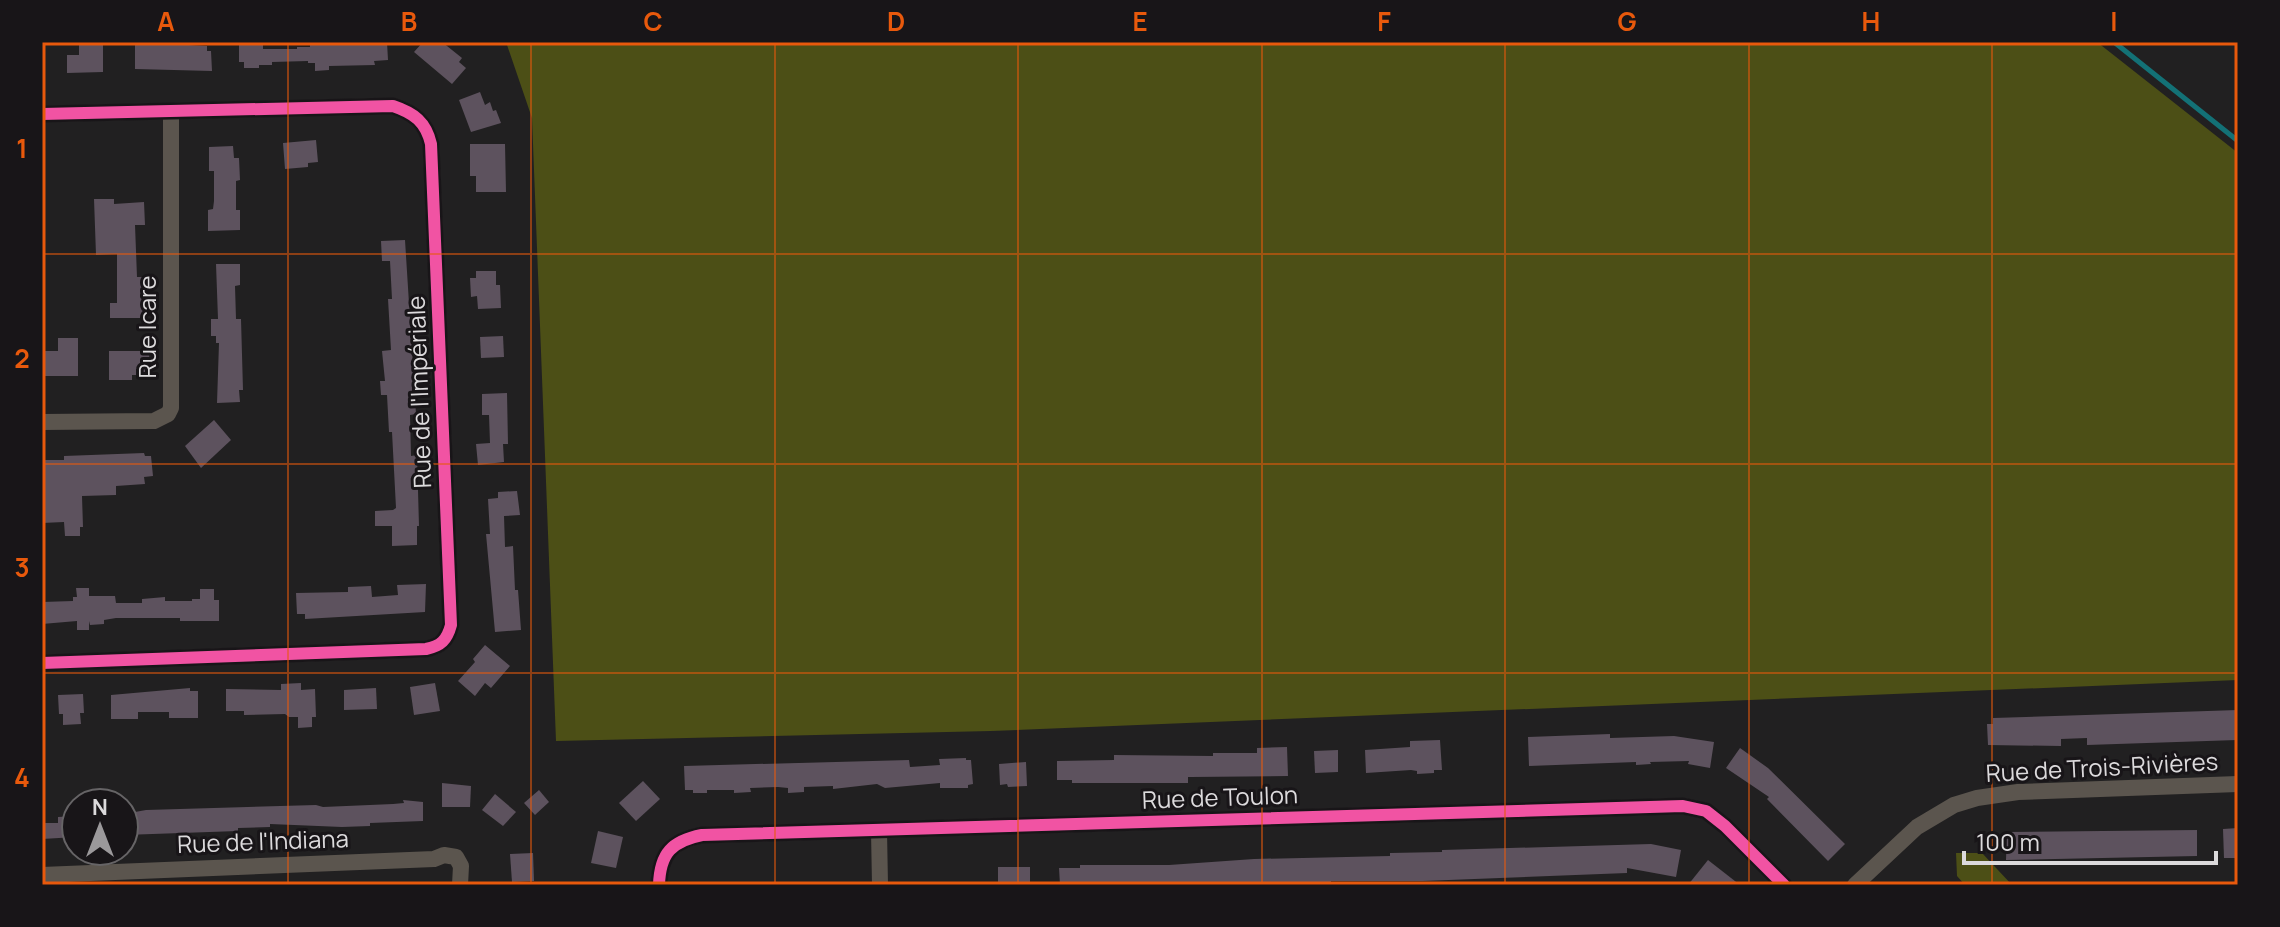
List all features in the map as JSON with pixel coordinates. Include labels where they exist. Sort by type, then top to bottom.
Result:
[{"type":"street","name":"Rue de l'Impériale","points":[[42,114],[393,106],[412,112],[428,129],[432,159],[451,625],[448,637],[439,646],[426,649],[42,663]]},
{"type":"street","name":"Rue Icare","points":[[42,422],[154,421],[168,414],[171,408],[171,111]]},
{"type":"street","name":"Rue de Trois-Rivières","points":[[1855,885],[1917,827],[1954,805],[1977,798],[2018,792],[2238,784]]},
{"type":"street","name":"Rue de Toulon","points":[[659,885],[662,862],[671,847],[683,839],[702,835],[1683,806],[1706,811],[1784,885]]},
{"type":"street","points":[[879,831],[880,885]]},
{"type":"street","name":"Rue de l'Indiana","points":[[42,875],[434,859],[444,855],[456,857],[461,866],[460,885]]},
{"type":"shaded area","points":[[506,42],[2097,42],[2238,153],[2238,680],[991,731],[556,741],[532,118]]},
{"type":"shaded area","points":[[1956,853],[1982,853],[2012,885],[1965,885],[1957,876]]},
{"type":"building","points":[[135,42],[207,46],[207,51],[211,51],[212,71],[135,69]]},
{"type":"building","points":[[239,42],[263,42],[263,49],[297,49],[310,47],[310,42],[387,42],[388,60],[374,61],[375,65],[329,66],[329,70],[315,71],[315,63],[308,61],[272,62],[272,65],[259,65],[259,68],[244,68],[244,62],[239,62]]},
{"type":"building","points":[[423,42],[442,42],[462,58],[459,62],[466,68],[452,84],[414,52]]},
{"type":"building","points":[[79,45],[103,45],[103,72],[67,73],[67,55],[79,55]]},
{"type":"building","points":[[480,92],[485,105],[490,102],[493,111],[496,110],[501,123],[471,132],[459,100]]},
{"type":"building","points":[[316,140],[318,162],[308,163],[308,167],[285,169],[283,143]]},
{"type":"building","points":[[470,144],[505,144],[506,192],[476,192],[476,176],[470,176]]},
{"type":"building","points":[[233,146],[234,158],[239,158],[236,210],[240,210],[240,230],[208,231],[208,210],[213,209],[214,201],[214,171],[209,171],[209,147]]},
{"type":"building","points":[[94,199],[114,199],[114,204],[144,202],[145,225],[135,225],[137,277],[146,277],[146,318],[110,318],[110,303],[117,303],[117,254],[96,255]]},
{"type":"building","points":[[405,240],[416,414],[410,415],[411,456],[417,455],[419,526],[417,545],[392,546],[392,526],[375,526],[375,511],[396,508],[392,432],[389,432],[387,395],[381,395],[380,381],[385,381],[382,351],[391,350],[388,299],[392,299],[390,261],[382,261],[381,241]]},
{"type":"building","points":[[216,264],[240,264],[240,285],[235,286],[236,319],[241,319],[243,390],[239,390],[240,402],[217,403],[219,343],[216,343],[216,336],[211,336],[211,319],[218,319]]},
{"type":"building","points":[[476,271],[496,271],[501,308],[478,309],[477,296],[471,297],[470,278],[476,278]]},
{"type":"building","points":[[503,336],[504,357],[481,358],[480,337]]},
{"type":"building","points":[[58,338],[78,338],[78,376],[45,376],[45,351],[58,351]]},
{"type":"building","points":[[109,351],[149,351],[150,375],[132,375],[132,380],[109,380]]},
{"type":"building","points":[[507,393],[508,444],[503,444],[504,462],[478,465],[476,444],[490,443],[489,415],[482,415],[482,394]]},
{"type":"building","points":[[214,420],[231,440],[201,468],[185,446]]},
{"type":"building","points":[[144,453],[151,456],[153,476],[144,477],[145,484],[116,486],[116,495],[82,496],[83,527],[80,527],[80,536],[65,536],[64,522],[42,523],[42,460],[64,460],[64,456]]},
{"type":"building","points":[[517,491],[520,515],[504,516],[505,547],[513,546],[521,630],[495,632],[486,534],[490,534],[488,499],[498,498],[498,492]]},
{"type":"building","points":[[426,584],[425,612],[305,619],[305,614],[297,614],[296,593],[348,592],[348,587],[371,586],[372,597],[398,595],[397,585]]},
{"type":"building","points":[[76,588],[89,588],[89,596],[115,596],[116,603],[142,603],[142,599],[165,597],[165,601],[192,601],[200,599],[200,589],[214,589],[214,600],[219,600],[219,621],[116,618],[104,620],[104,624],[90,625],[89,621],[89,630],[77,630],[77,621],[42,624],[42,602],[73,601],[73,597],[77,597]]},
{"type":"building","points":[[485,645],[510,666],[491,688],[485,683],[475,696],[458,681]]},
{"type":"building","points":[[301,683],[301,690],[315,689],[316,717],[312,717],[312,727],[298,728],[298,717],[285,714],[244,715],[244,711],[226,711],[226,689],[281,690],[281,684]]},
{"type":"building","points":[[435,683],[440,711],[414,715],[410,687]]},
{"type":"building","points":[[190,688],[190,691],[198,691],[198,718],[169,718],[169,712],[138,712],[138,719],[111,719],[111,695]]},
{"type":"building","points":[[376,688],[377,709],[344,710],[344,690]]},
{"type":"building","points":[[83,694],[81,724],[63,725],[58,695]]},
{"type":"building","points":[[2238,710],[2237,740],[2087,745],[2087,738],[2061,739],[2061,746],[1988,745],[1987,724],[1993,724],[1993,718]]},
{"type":"building","points":[[1610,734],[1610,738],[1674,736],[1714,742],[1710,768],[1688,764],[1689,761],[1529,766],[1528,737]]},
{"type":"building","points":[[1440,740],[1442,770],[1417,774],[1417,771],[1411,770],[1366,773],[1365,750],[1410,747],[1410,741]]},
{"type":"building","points":[[1287,747],[1288,776],[1188,777],[1188,783],[1072,783],[1072,780],[1057,780],[1057,761],[1114,760],[1114,755],[1213,756],[1213,753],[1257,753],[1257,748]]},
{"type":"building","points":[[1740,748],[1768,768],[1845,844],[1828,861],[1767,799],[1769,797],[1726,768]]},
{"type":"building","points":[[1338,750],[1338,772],[1315,773],[1314,751]]},
{"type":"building","points":[[939,759],[971,760],[973,784],[968,788],[940,788],[940,783],[885,788],[877,784],[833,789],[833,786],[804,787],[804,792],[788,793],[788,788],[778,787],[750,788],[751,792],[734,793],[734,790],[693,793],[693,790],[685,790],[684,766],[909,760],[910,767],[940,765]]},
{"type":"building","points":[[1026,762],[1027,786],[1000,785],[999,764]]},
{"type":"building","points":[[643,781],[660,799],[636,821],[619,803]]},
{"type":"building","points":[[442,783],[471,786],[470,807],[442,807]]},
{"type":"building","points":[[539,790],[549,802],[535,815],[524,803]]},
{"type":"building","points":[[495,794],[516,812],[503,826],[482,810]]},
{"type":"building","points":[[403,800],[423,802],[423,821],[342,827],[270,824],[270,827],[238,828],[238,831],[140,834],[140,811],[146,810],[404,803]]},
{"type":"building","points":[[58,817],[60,838],[42,839],[42,823],[58,823]]},
{"type":"building","points":[[2238,828],[2238,858],[2224,858],[2223,829]]},
{"type":"building","points":[[2197,830],[2197,856],[2006,860],[2007,832]]},
{"type":"building","points":[[598,831],[623,837],[616,868],[591,863]]},
{"type":"building","points":[[1651,844],[1681,850],[1676,877],[1627,868],[1627,873],[1423,881],[1331,881],[1331,885],[1249,885],[1249,882],[1060,885],[1059,868],[1390,856],[1390,853],[1442,850]]},
{"type":"building","points":[[533,853],[534,881],[512,882],[510,854]]},
{"type":"building","points":[[1708,860],[1740,885],[1688,885]]},
{"type":"building","points":[[998,867],[1030,867],[1030,885],[998,885]]},
{"type":"waterway","points":[[2114,42],[2238,141]]},
{"type":"cycle path","points":[[42,114],[393,106],[413,115],[422,124],[431,144],[451,625],[443,642],[426,649],[42,663]]},
{"type":"cycle path","points":[[659,885],[662,865],[670,850],[683,841],[702,835],[1683,806],[1706,811],[1784,885]]}]
